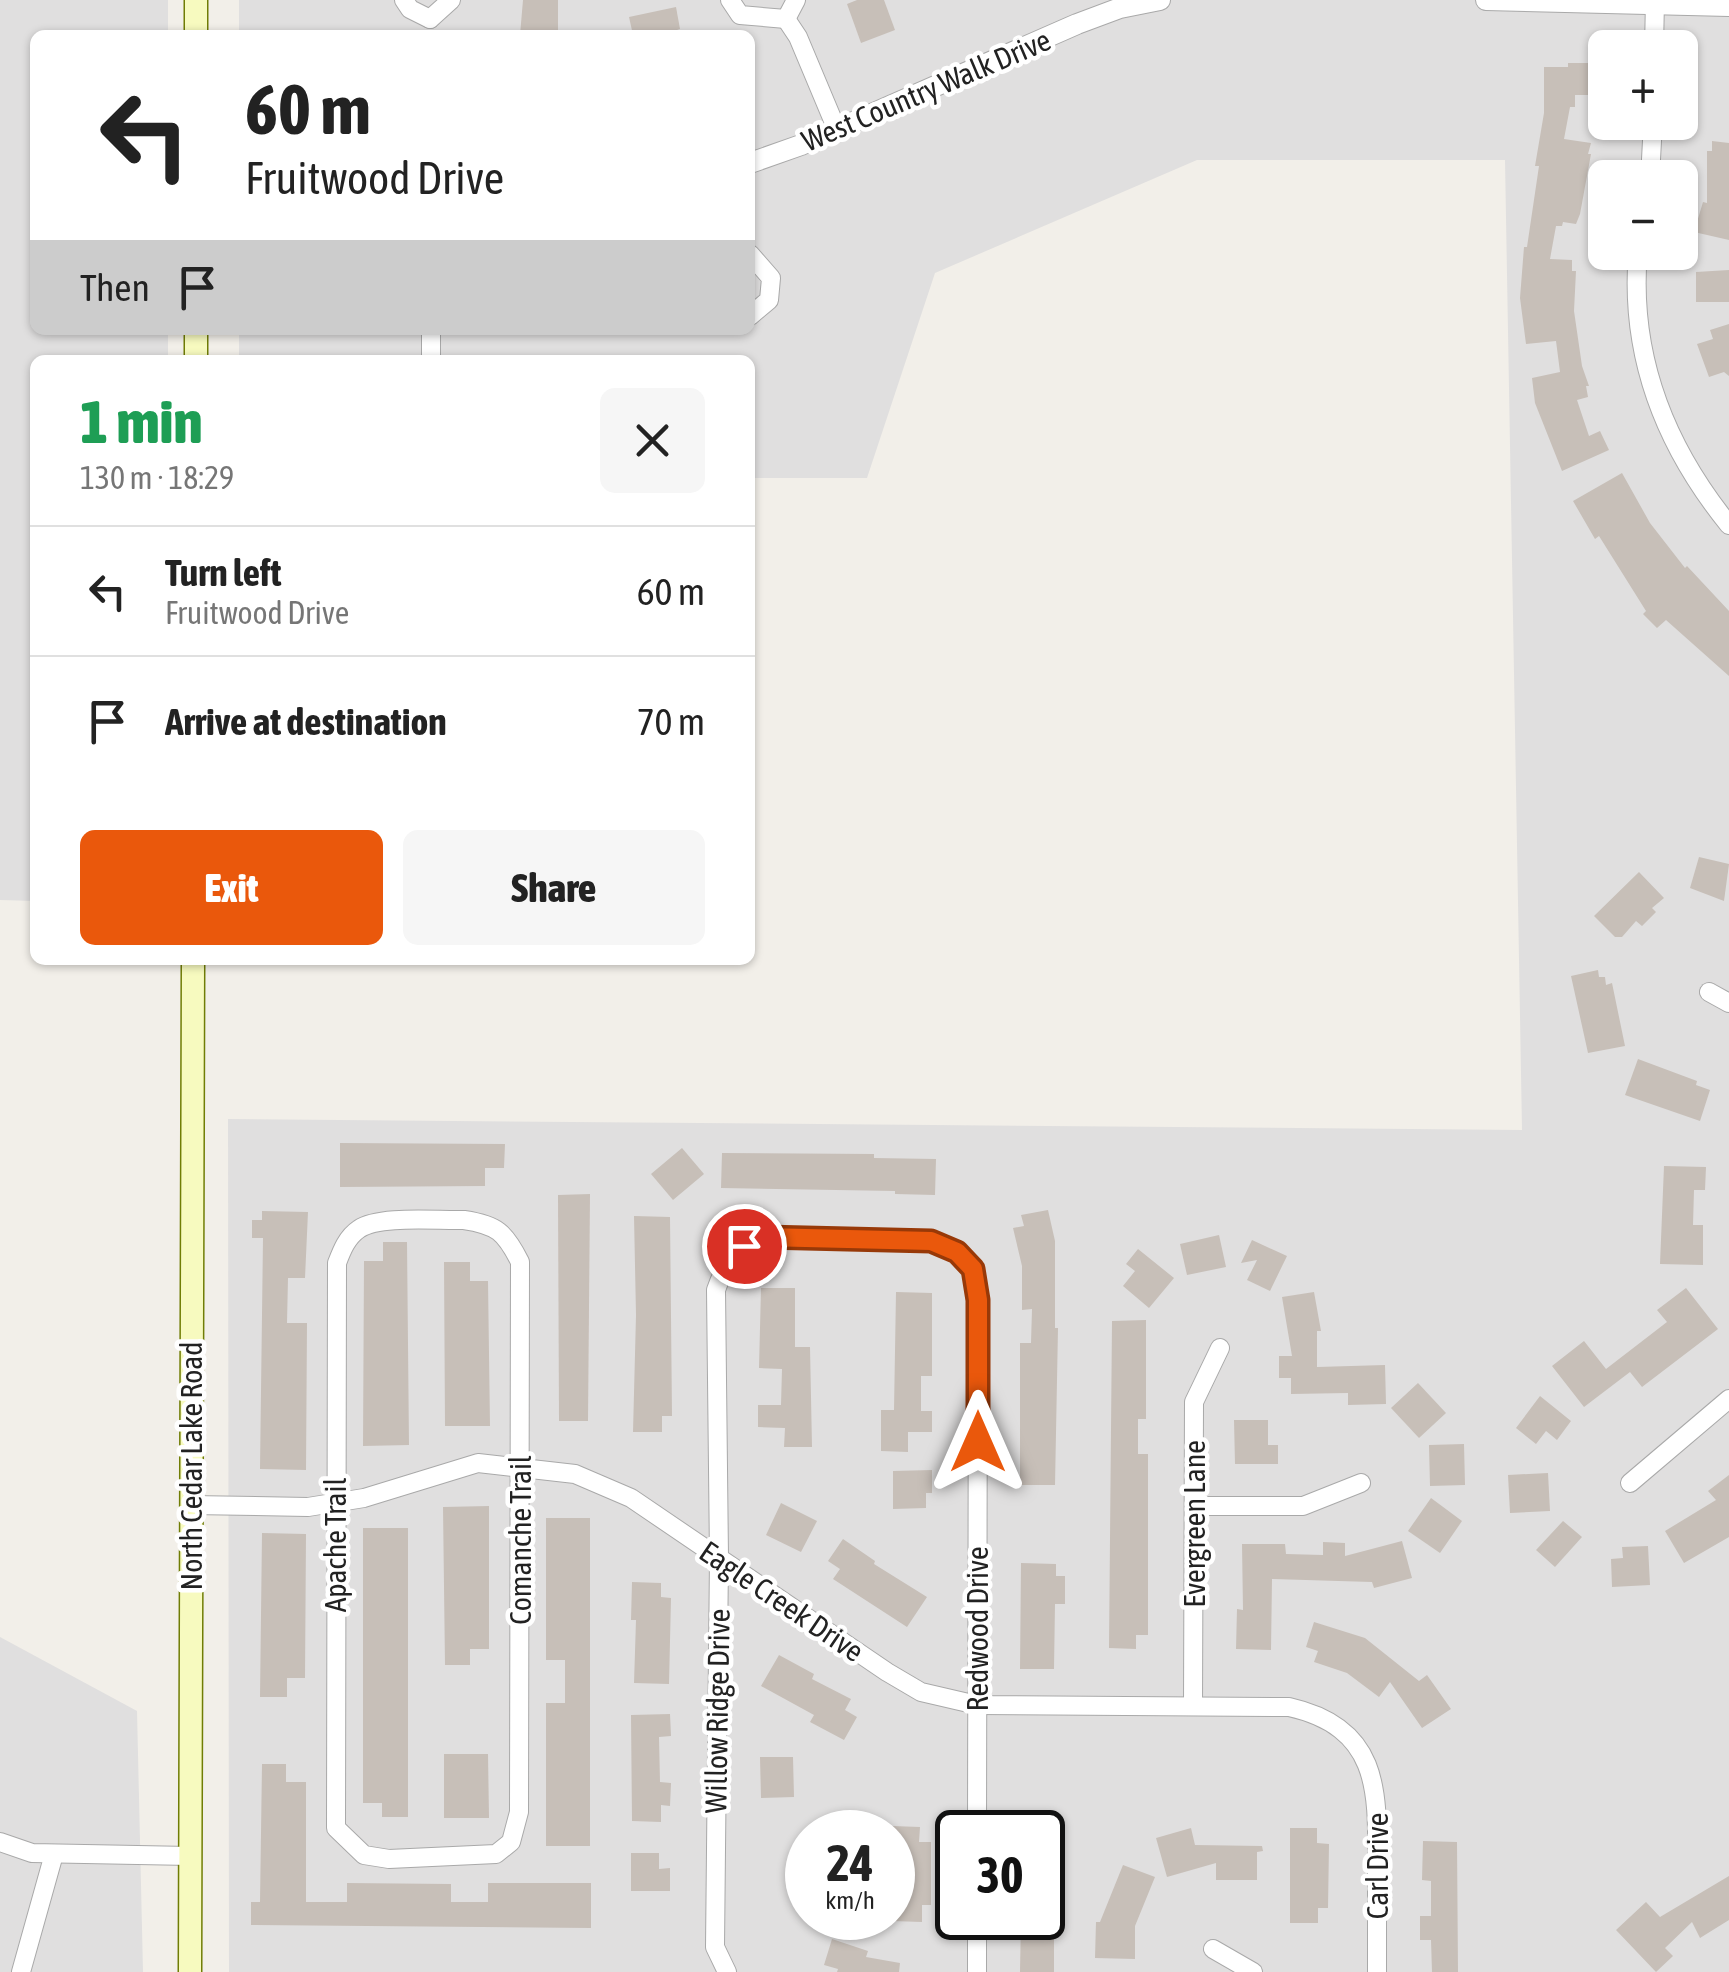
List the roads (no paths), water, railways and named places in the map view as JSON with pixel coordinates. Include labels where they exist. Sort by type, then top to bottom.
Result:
[{"type":"main road","points":[[196,0],[196,30]]},
{"type":"main road","name":"North Cedar Lake Road","points":[[190,1972],[193,965]]},
{"type":"street","points":[[404,0],[430,27],[451,0]]},
{"type":"street","points":[[730,0],[740,15],[786,19]]},
{"type":"street","points":[[786,19],[796,0]]},
{"type":"street","name":"West Country Walk Drive","points":[[755,161],[837,130],[1078,24],[1120,8],[1160,0]]},
{"type":"street","points":[[1486,0],[1729,6]]},
{"type":"street","points":[[1654,30],[1655,2]]},
{"type":"street","points":[[786,19],[798,37],[837,130]]},
{"type":"street","points":[[755,259],[772,278],[769,300],[755,312]]},
{"type":"street","points":[[1636,270],[1638,336],[1650,386],[1668,431],[1699,488],[1729,525]]},
{"type":"street","points":[[1709,992],[1729,1003]]},
{"type":"street","name":"Apache Trail","points":[[350,1845],[336,1828],[333,1794],[337,1263],[346,1242],[360,1228],[376,1222],[464,1220],[490,1224],[509,1240]]},
{"type":"street","name":"Willow Ridge Drive","points":[[727,1972],[715,1946],[719,1558],[716,1290],[726,1262],[744,1246],[764,1237],[931,1241],[957,1252]]},
{"type":"street","name":"Comanche Trail","points":[[350,1845],[364,1855],[389,1859],[496,1854],[511,1842],[519,1812],[520,1262],[509,1240]]},
{"type":"street","name":"Redwood Drive","points":[[957,1252],[973,1269],[978,1300],[977,1810]]},
{"type":"street","name":"Evergreen Lane","points":[[1194,1705],[1194,1402],[1220,1348]]},
{"type":"street","points":[[1630,1483],[1729,1399]]},
{"type":"street","name":"Eagle Creek Drive","points":[[190,1505],[308,1507],[364,1498],[478,1463],[575,1474],[631,1498],[921,1692],[977,1705],[1289,1707],[1316,1713],[1344,1733],[1367,1762]]},
{"type":"street","points":[[1194,1506],[1303,1506],[1360,1483]]},
{"type":"street","name":"Carl Drive","points":[[1367,1762],[1378,1796],[1377,1972]]},
{"type":"street","points":[[0,1842],[32,1854],[190,1856]]},
{"type":"street","points":[[21,1972],[54,1854]]},
{"type":"street","points":[[977,1940],[978,1972]]},
{"type":"street","points":[[1213,1949],[1253,1972]]}]
